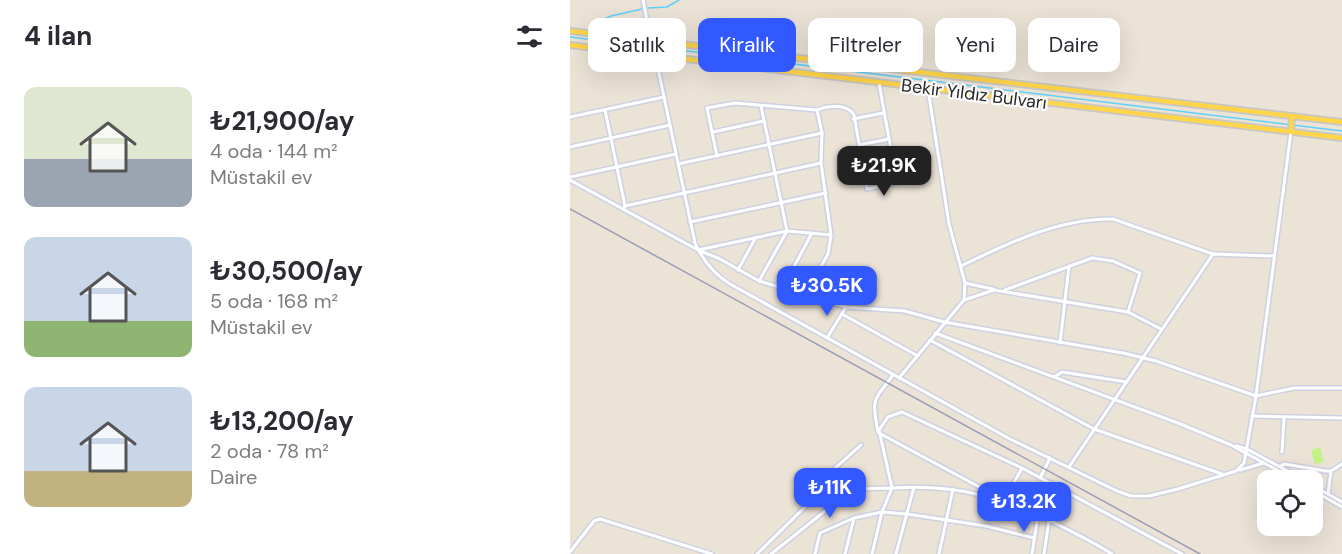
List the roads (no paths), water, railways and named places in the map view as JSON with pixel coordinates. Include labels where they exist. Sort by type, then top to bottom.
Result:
[{"type":"main road","name":"Bekir Yıldız Bulvarı","points":[[570,31],[588,33]]},
{"type":"main road","name":"Bekir Yıldız Bulvarı","points":[[570,45],[588,47]]},
{"type":"main road","name":"Bekir Yıldız Bulvarı","points":[[686,45],[1291,124],[1342,138]]},
{"type":"main road","name":"Bekir Yıldız Bulvarı","points":[[686,60],[811,73],[928,89],[1291,124],[1342,122]]},
{"type":"street","points":[[643,0],[646,18]]},
{"type":"street","points":[[659,72],[698,250],[710,268],[725,281],[1010,439],[1121,493],[1149,496],[1264,463]]},
{"type":"street","points":[[717,156],[707,108],[735,103],[817,110],[848,107],[853,113],[867,189],[897,183],[879,83]]},
{"type":"street","points":[[928,89],[949,224],[965,284],[964,300]]},
{"type":"street","points":[[570,117],[664,97]]},
{"type":"street","points":[[759,281],[787,231],[761,106]]},
{"type":"street","points":[[605,110],[624,207]]},
{"type":"street","points":[[805,295],[828,254],[831,235],[821,163],[822,133],[817,110]]},
{"type":"street","points":[[854,119],[883,113]]},
{"type":"street","points":[[712,132],[764,121]]},
{"type":"street","points":[[1236,471],[1243,465],[1246,454],[1256,396],[1291,124]]},
{"type":"street","points":[[570,147],[670,125]]},
{"type":"street","points":[[678,164],[822,133]]},
{"type":"street","points":[[859,145],[888,139]]},
{"type":"street","points":[[570,178],[676,154]]},
{"type":"street","points":[[624,207],[821,163]]},
{"type":"street","points":[[863,169],[893,163]]},
{"type":"street","points":[[570,178],[698,250],[720,259],[759,281],[846,307],[905,310],[944,322],[1144,358],[1256,396],[1293,388],[1342,388]]},
{"type":"street","points":[[690,222],[826,193]]},
{"type":"street","points":[[961,266],[1008,243],[1026,237],[1070,224],[1102,219],[1113,219],[1213,254],[1274,256]]},
{"type":"street","points":[[698,250],[787,231],[831,235]]},
{"type":"street","points":[[782,289],[812,233]]},
{"type":"street","points":[[738,270],[756,237]]},
{"type":"street","points":[[1069,467],[1213,254]]},
{"type":"street","points":[[1003,291],[1092,258],[1113,261],[1140,273],[1128,312]]},
{"type":"street","points":[[1060,343],[1069,266]]},
{"type":"street","points":[[965,284],[1128,312],[1161,329]]},
{"type":"street","points":[[899,378],[964,300],[994,290]]},
{"type":"street","points":[[827,338],[846,307]]},
{"type":"street","points":[[842,314],[917,356]]},
{"type":"street","points":[[936,333],[1231,445],[1247,449],[1287,470]]},
{"type":"street","points":[[930,340],[1094,429],[1224,475]]},
{"type":"street","points":[[1054,377],[1062,372],[1127,382]]},
{"type":"street","points":[[872,554],[882,512],[892,488],[874,411],[874,402],[877,394],[893,375]]},
{"type":"street","points":[[879,433],[881,424],[888,417],[906,412],[1022,468],[1182,554]]},
{"type":"street","points":[[1252,416],[1341,419]]},
{"type":"street","points":[[1282,452],[1284,418]]},
{"type":"street","points":[[879,433],[1005,501],[1049,520],[1112,554]]},
{"type":"street","points":[[757,554],[806,506],[813,491],[824,478],[861,445]]},
{"type":"street","points":[[1231,445],[1277,470]]},
{"type":"street","points":[[1040,478],[1050,458]]},
{"type":"street","points":[[1280,466],[1331,471],[1342,464]]},
{"type":"street","points":[[1005,501],[1022,468]]},
{"type":"street","points":[[1328,494],[1331,471]]},
{"type":"street","points":[[771,554],[845,493],[859,489],[914,487],[953,489],[1005,501]]},
{"type":"street","points":[[896,554],[914,487]]},
{"type":"street","points":[[939,554],[953,489]]},
{"type":"street","points":[[1323,491],[1342,502]]},
{"type":"street","points":[[1323,496],[1342,507]]},
{"type":"street","points":[[815,554],[820,533],[854,518],[882,512],[907,513],[986,526],[1034,538]]},
{"type":"street","points":[[1032,554],[1038,515]]},
{"type":"street","points":[[845,554],[854,518]]},
{"type":"street","points":[[570,552],[594,521],[600,519],[712,554]]},
{"type":"street","points":[[1044,554],[1049,520]]},
{"type":"street","points":[[697,554],[701,550]]},
{"type":"waterway","points":[[648,8],[667,7],[679,0]]},
{"type":"waterway","points":[[607,18],[642,9]]},
{"type":"waterway","points":[[570,37],[588,39]]},
{"type":"waterway","points":[[686,51],[1342,131]]},
{"type":"railway","points":[[570,209],[1200,554]]}]
